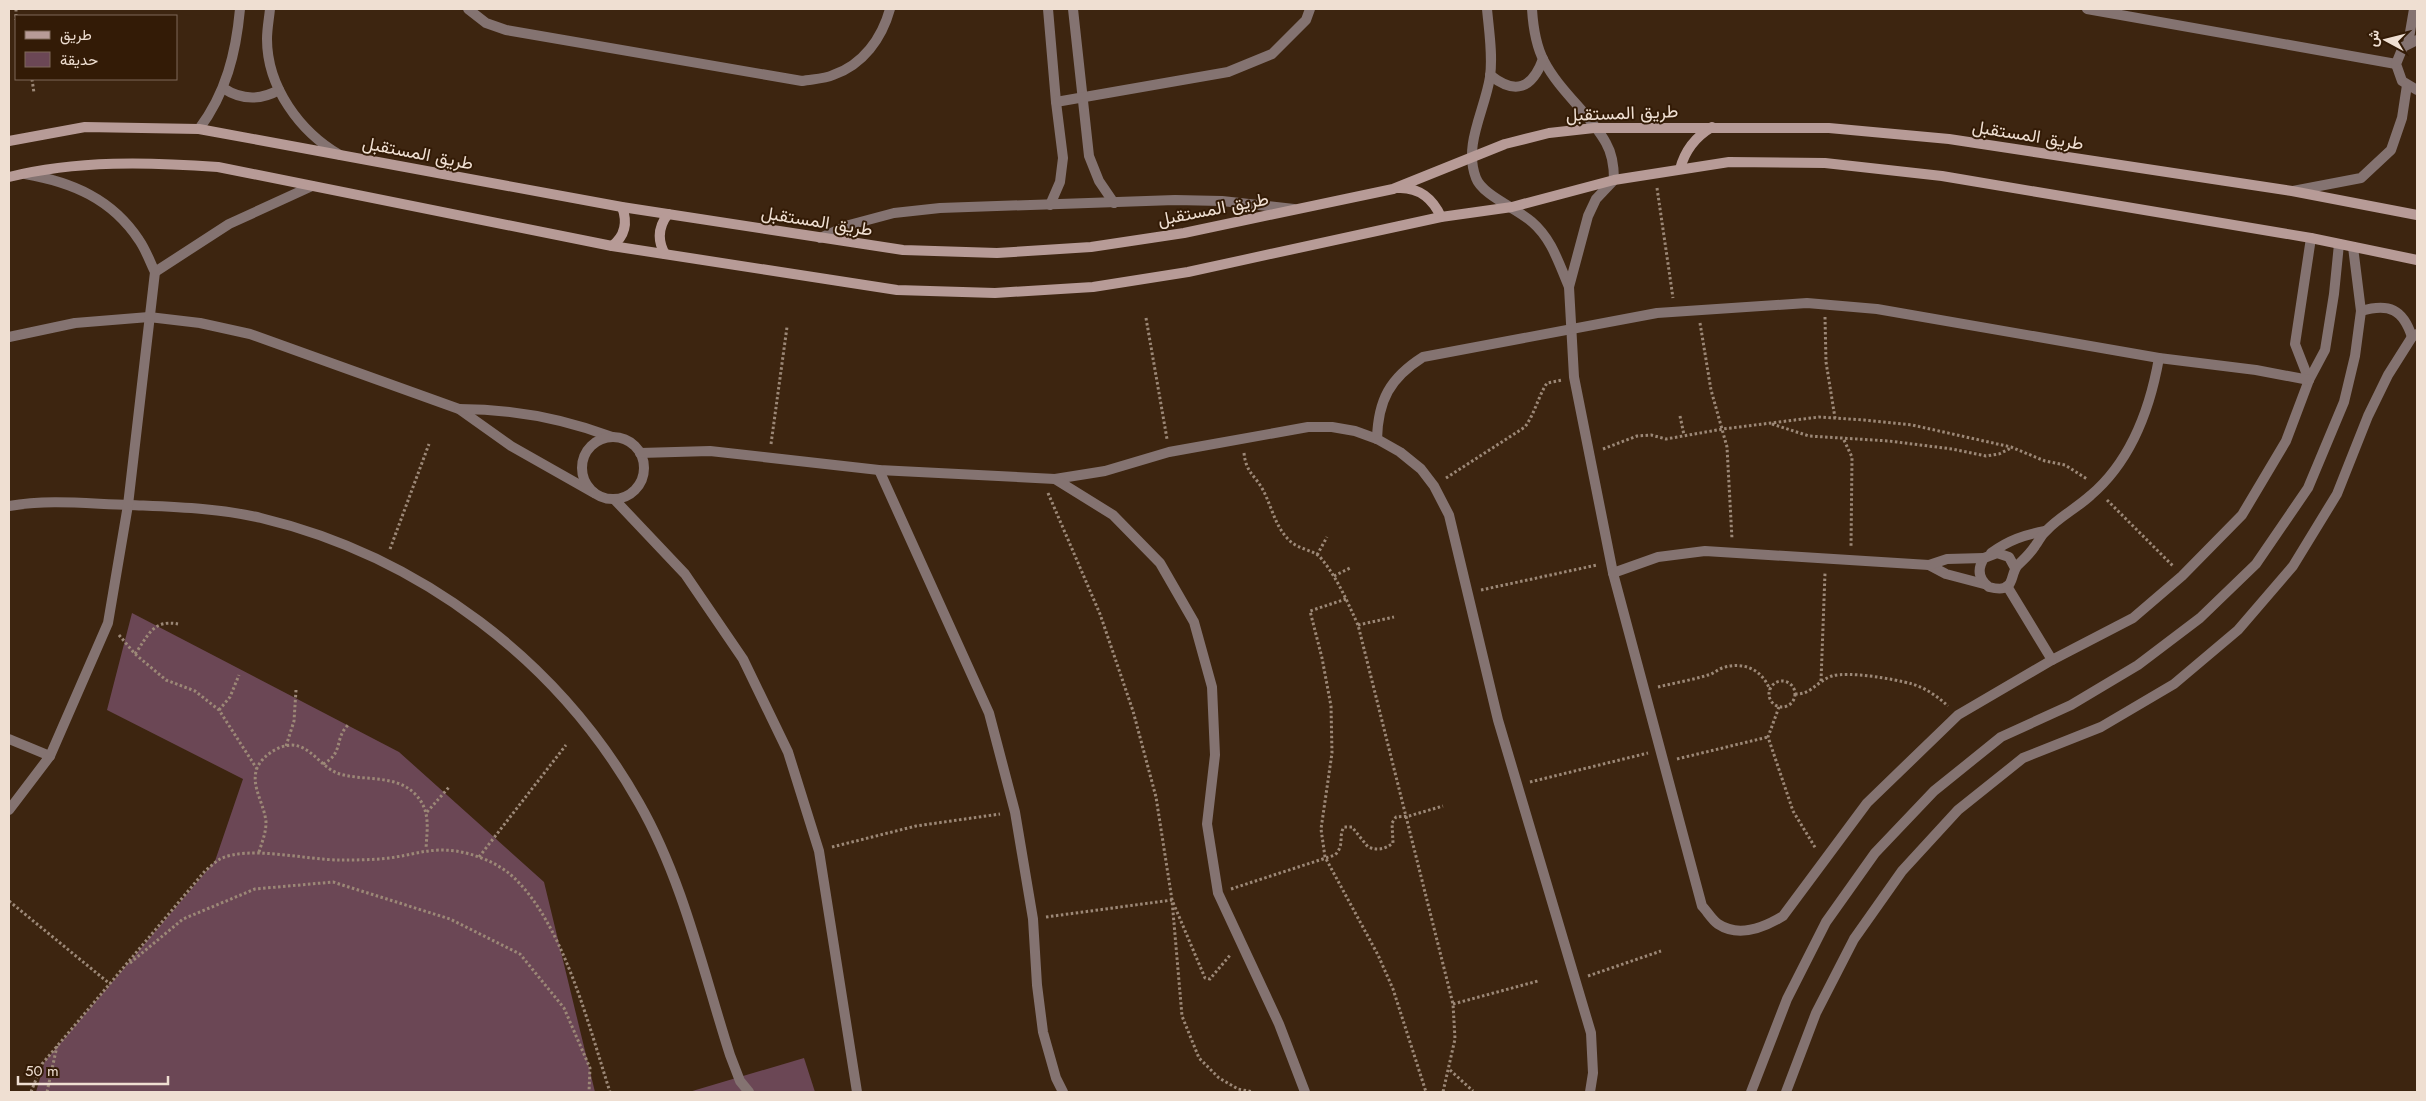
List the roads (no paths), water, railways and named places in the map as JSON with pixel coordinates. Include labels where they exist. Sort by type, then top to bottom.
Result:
[{"type":"main road","name":"طريق المستقبل","points":[[9,141],[85,127],[199,129],[622,207],[820,238],[903,250],[997,253],[1091,247],[1184,233],[1393,189],[1505,144],[1549,134],[1594,128],[1829,128],[1949,139],[2292,191],[2417,215]]},
{"type":"main road","points":[[1680,169],[1688,148],[1703,132],[1713,127]]},
{"type":"main road","points":[[9,177],[86,165],[153,162],[218,167],[612,246],[896,290],[995,293],[1093,287],[1188,272],[1442,218],[1512,206],[1614,180],[1655,172],[1728,162],[1825,163],[1932,175],[2311,238],[2417,260]]},
{"type":"main road","points":[[1393,189],[1405,188],[1417,191],[1428,197],[1436,206],[1442,218]]},
{"type":"main road","points":[[612,246],[624,233],[625,215],[622,207]]},
{"type":"main road","points":[[665,254],[659,238],[663,221],[668,214]]},
{"type":"street","points":[[199,129],[223,88],[235,51],[240,9]]},
{"type":"street","points":[[270,9],[267,40],[271,65],[279,90],[297,120],[322,144],[341,155]]},
{"type":"street","points":[[468,9],[486,23],[506,30],[802,81],[833,75],[861,59],[876,43],[886,24],[890,9]]},
{"type":"street","points":[[1048,9],[1056,102],[1064,158],[1060,182],[1050,205]]},
{"type":"street","points":[[1074,9],[1089,156],[1099,181],[1114,203]]},
{"type":"street","points":[[1056,102],[1228,72],[1272,54],[1306,20],[1310,9]]},
{"type":"street","points":[[1487,9],[1490,75],[1475,133],[1472,156],[1476,179],[1487,192],[1512,206],[1533,222],[1548,239],[1569,287]]},
{"type":"street","points":[[1532,9],[1533,22],[1543,59],[1559,84],[1606,143],[1613,161],[1614,180],[1596,199],[1588,216],[1569,287],[1574,376],[1612,567],[1702,906],[1718,924],[1735,930],[1752,930],[1768,925],[1783,916],[1867,803],[1958,715],[2052,660],[2133,618],[2182,576],[2242,515],[2286,441],[2309,380],[2325,350],[2334,294],[2338,244]]},
{"type":"street","points":[[2087,9],[2396,64]]},
{"type":"street","points":[[2414,9],[2412,42],[2399,52],[2396,64],[2398,76],[2407,86],[2417,90]]},
{"type":"street","points":[[1490,75],[1504,86],[1522,87],[1537,76],[1543,59]]},
{"type":"street","points":[[2292,191],[2361,178],[2391,150],[2402,118],[2407,86]]},
{"type":"street","points":[[223,88],[231,93],[250,98],[270,95],[279,90]]},
{"type":"street","points":[[9,810],[50,756],[108,623],[128,505],[155,272],[134,234],[117,214],[88,193],[56,179],[21,174]]},
{"type":"street","points":[[155,272],[229,224],[312,186]]},
{"type":"street","points":[[820,238],[849,225],[894,213],[940,208],[1222,201],[1295,209]]},
{"type":"street","points":[[2309,380],[2295,344],[2311,238]]},
{"type":"street","points":[[1751,1092],[1787,999],[1826,922],[1875,852],[1934,790],[2001,738],[2071,705],[2138,665],[2200,618],[2256,564],[2308,488],[2344,402],[2355,356],[2361,310],[2353,247]]},
{"type":"street","points":[[1377,439],[1380,409],[1393,382],[1406,368],[1423,357],[1657,313],[1698,309],[1807,303],[1877,309],[2159,358],[2256,370],[2309,380]]},
{"type":"street","points":[[1786,1092],[1816,1014],[1854,939],[1902,871],[1958,810],[2023,758],[2101,727],[2174,684],[2238,630],[2293,566],[2337,494],[2368,416],[2388,375],[2415,335],[2407,321],[2394,310],[2378,306],[2361,310]]},
{"type":"street","points":[[9,337],[75,323],[149,318],[200,322],[250,334],[459,409],[518,450],[594,493],[614,499],[685,574],[744,659],[788,752],[819,851],[857,1092]]},
{"type":"street","points":[[1928,564],[1946,574],[1984,584],[1995,589],[2007,586],[2012,582],[2015,568],[2045,531],[2097,489],[2118,466],[2138,432],[2152,396],[2159,358]]},
{"type":"street","points":[[459,409],[490,409],[538,415],[584,426],[624,439],[633,444],[640,453],[643,462],[643,473],[640,483],[629,494],[614,499]]},
{"type":"street","points":[[640,453],[710,451],[879,470],[1055,480],[1105,471],[1169,452],[1308,427],[1332,427],[1354,431],[1377,439],[1400,452],[1421,470],[1434,486],[1449,515],[1498,720],[1591,1033],[1593,1073],[1590,1092]]},
{"type":"street","points":[[594,493],[583,477],[584,458],[595,442],[613,437]]},
{"type":"street","points":[[879,470],[989,713],[1015,812],[1033,919],[1037,985],[1043,1032],[1056,1078],[1063,1092]]},
{"type":"street","points":[[1055,480],[1113,515],[1160,563],[1194,622],[1212,687],[1215,755],[1207,824],[1218,893],[1279,1024],[1305,1092]]},
{"type":"street","points":[[9,506],[38,501],[195,508],[260,518],[324,537],[385,564],[425,584],[489,627],[547,679],[598,738],[640,804],[672,874],[730,1055],[740,1081],[749,1092]]},
{"type":"street","points":[[1984,584],[1979,571],[1987,556],[2006,542],[2025,534],[2045,531]]},
{"type":"street","points":[[1612,567],[1658,557],[1705,550],[1928,564],[1947,559],[1987,556],[1997,552],[2009,557],[2015,568]]},
{"type":"street","points":[[2007,586],[2052,660]]},
{"type":"street","points":[[9,739],[50,756]]}]
